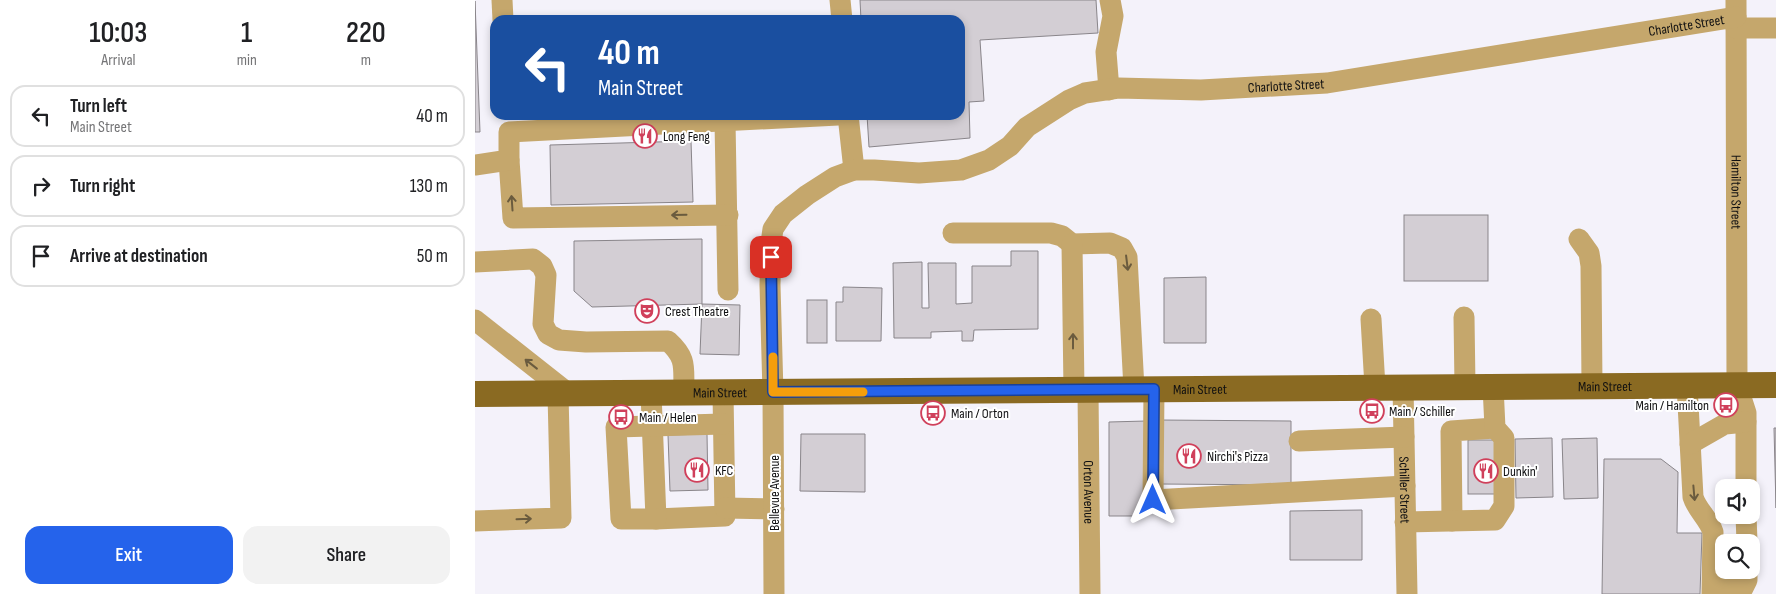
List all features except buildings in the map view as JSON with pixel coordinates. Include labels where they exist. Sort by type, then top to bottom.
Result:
[{"type":"main road","name":"Main Street","points":[[475,394],[1403,386],[1776,385]]},
{"type":"street","points":[[502,0],[503,15]]},
{"type":"street","points":[[840,0],[842,15]]},
{"type":"street","points":[[1109,90],[1106,52],[1113,16],[1110,0]]},
{"type":"street","name":"Charlotte Street","points":[[855,170],[919,173],[961,170],[989,160],[1010,146],[1027,127],[1069,100],[1085,94],[1118,88],[1201,90],[1327,83],[1736,15],[1776,28]]},
{"type":"street","name":"Hamilton Street","points":[[1736,15],[1737,385],[1746,413],[1746,479]]},
{"type":"street","points":[[727,215],[513,218],[508,124],[744,120]]},
{"type":"street","points":[[849,120],[855,170]]},
{"type":"street","points":[[725,121],[728,290]]},
{"type":"street","points":[[475,165],[509,160]]},
{"type":"street","name":"Bellevue Avenue","points":[[774,594],[773,392],[770,286],[773,229],[783,214],[807,195],[835,176],[855,170]]},
{"type":"street","points":[[953,233],[1051,233],[1062,236],[1072,244],[1110,243],[1122,248],[1127,257],[1144,389],[1153,500],[1405,486]]},
{"type":"street","points":[[1579,239],[1589,253],[1591,266],[1592,386]]},
{"type":"street","name":"Orton Avenue","points":[[1072,244],[1081,390],[1089,594]]},
{"type":"street","points":[[475,262],[533,259],[542,266],[546,275],[543,324],[548,334],[559,340],[586,342],[668,341],[679,351],[683,359],[684,393]]},
{"type":"street","points":[[1464,317],[1465,386]]},
{"type":"street","points":[[1371,319],[1375,387]]},
{"type":"street","points":[[475,320],[563,394],[561,518],[475,522]]},
{"type":"street","name":"Schiller Street","points":[[1403,386],[1407,594]]},
{"type":"street","points":[[1405,522],[1495,520],[1505,506],[1504,438],[1495,428],[1493,386]]},
{"type":"street","points":[[1687,386],[1693,497],[1713,532],[1713,591],[1743,588],[1747,579]]},
{"type":"street","points":[[651,393],[656,514]]},
{"type":"street","points":[[656,514],[725,516],[723,393]]},
{"type":"street","points":[[1690,444],[1725,424],[1746,422]]},
{"type":"street","points":[[723,425],[715,444],[715,504],[706,511],[656,514],[621,519],[616,427],[723,425]]},
{"type":"street","points":[[1452,521],[1451,431],[1495,428]]},
{"type":"street","points":[[1299,441],[1404,437]]},
{"type":"street","points":[[725,508],[774,509]]},
{"type":"slow traffic","points":[[773,357],[773,392],[863,392]]},
{"type":"place","name":"Long Feng","points":[[645,136]]},
{"type":"place","name":"Crest Theatre","points":[[647,311]]},
{"type":"place","name":"Main / Hamilton","points":[[1726,405]]},
{"type":"place","name":"Main / Schiller","points":[[1372,411]]},
{"type":"place","name":"Main / Orton","points":[[933,413]]},
{"type":"place","name":"Main / Helen","points":[[621,417]]},
{"type":"place","name":"Nirchi's Pizza","points":[[1189,456]]},
{"type":"place","name":"KFC","points":[[697,470]]},
{"type":"place","name":"Dunkin'","points":[[1486,471]]},
{"type":"route","points":[[771,257],[773,392],[1154,389],[1153,500]]}]
